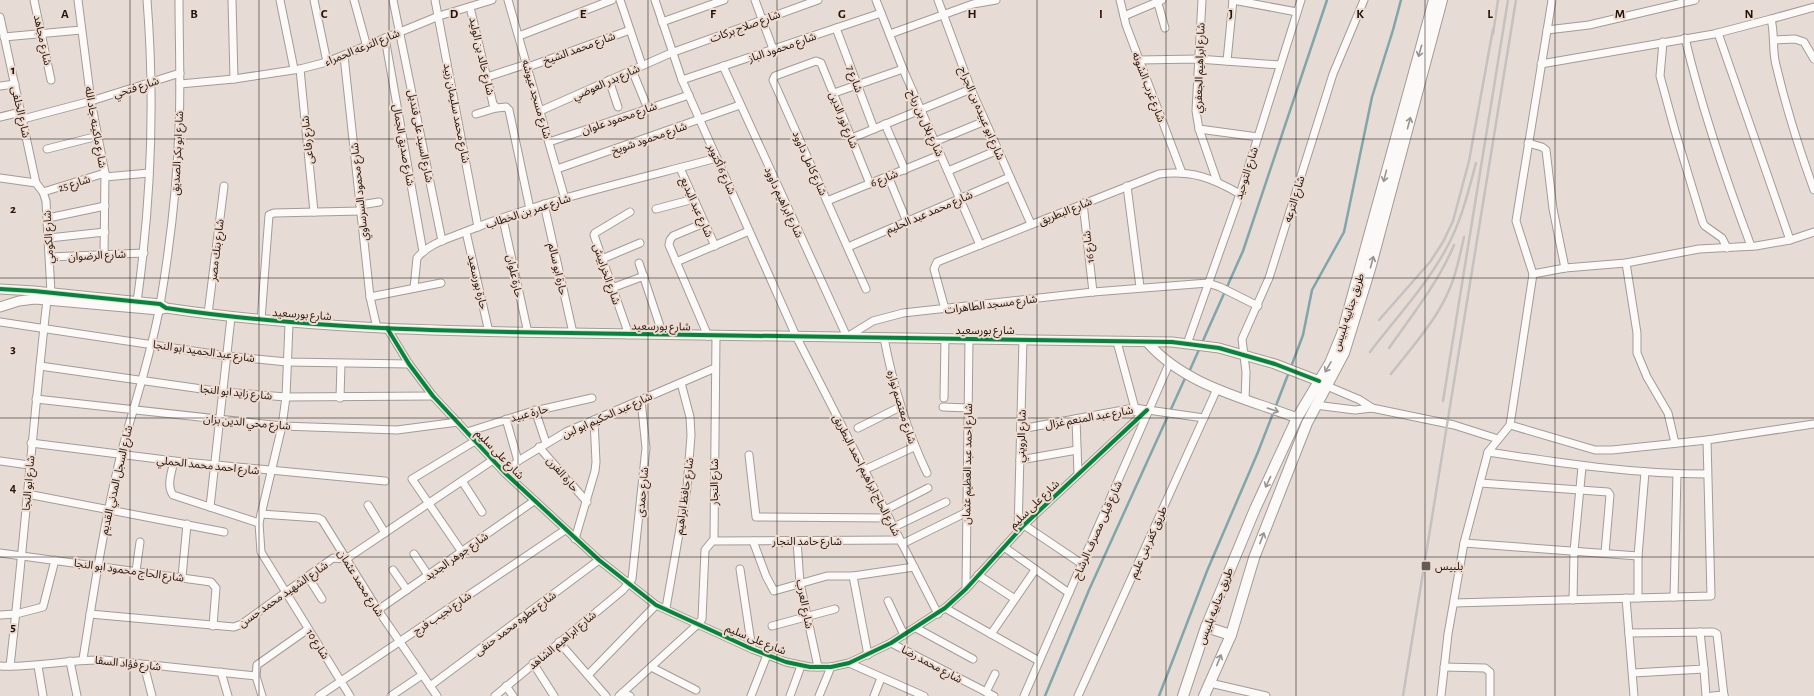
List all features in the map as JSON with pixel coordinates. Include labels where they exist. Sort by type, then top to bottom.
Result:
[{"type":"main road","name":"طريق جنابيه بلبيس","points":[[1204,696],[1231,635],[1260,541],[1342,334],[1434,0]]},
{"type":"main road","name":"طريق جنابيه بلبيس","points":[[1182,696],[1206,627],[1292,417],[1323,383],[1344,353],[1363,293],[1442,0]]},
{"type":"main road","points":[[1206,627],[1231,635]]},
{"type":"street","name":"شارع مجاهد","points":[[34,0],[51,80]]},
{"type":"street","name":"شارع ماكينه جاد الله","points":[[78,0],[91,101],[105,175],[104,255]]},
{"type":"street","points":[[137,302],[144,253],[149,172],[151,82],[147,0]]},
{"type":"street","name":"شارع ابو بكر الصديق","points":[[162,307],[175,202],[180,84],[179,0]]},
{"type":"street","points":[[232,0],[234,79]]},
{"type":"street","name":"شارع رفاعى","points":[[280,0],[297,69],[314,212]]},
{"type":"street","points":[[314,0],[327,62]]},
{"type":"street","points":[[354,0],[367,47]]},
{"type":"street","name":"شارع السيد على قنديل","points":[[394,0],[442,241]]},
{"type":"street","name":"شارع محمد سليمان زبيد","points":[[435,0],[478,227]]},
{"type":"street","name":"شارع الترعه الحمراء","points":[[180,84],[234,79],[297,69],[327,62],[367,47],[439,16],[492,0]]},
{"type":"street","name":"شارع مسجد عيوشه","points":[[508,0],[565,198]]},
{"type":"street","points":[[518,36],[612,0]]},
{"type":"street","points":[[620,0],[642,65]]},
{"type":"street","name":"شارع 6 أكتوبر","points":[[655,0],[671,53],[682,80],[796,336]]},
{"type":"street","points":[[662,22],[724,0]]},
{"type":"street","points":[[755,0],[773,50]]},
{"type":"street","name":"شارع صلاح بركات","points":[[671,53],[818,0]]},
{"type":"street","name":"شارع بلال بن رباح","points":[[876,0],[920,110],[980,245]]},
{"type":"street","name":"شارع ابو عبيده بن الجراح","points":[[938,0],[971,89],[1031,224]]},
{"type":"street","points":[[890,34],[973,4],[996,0]]},
{"type":"street","name":"شارع غرب الشونه","points":[[1120,0],[1139,60],[1182,173]]},
{"type":"street","name":"شارع ابراهيم الجعفري","points":[[1202,0],[1196,95],[1199,129],[1216,180]]},
{"type":"street","points":[[1227,61],[1233,0],[1297,12]]},
{"type":"street","name":"شارع التوحيد","points":[[1188,344],[1240,194],[1301,0]]},
{"type":"street","name":"شارع الترعه","points":[[1245,400],[1246,372],[1242,339],[1258,306],[1275,262],[1333,74],[1364,0]]},
{"type":"street","points":[[1441,696],[1444,667],[1464,543],[1488,452],[1510,425],[1533,274],[1517,230],[1516,222],[1552,0]]},
{"type":"street","points":[[1547,30],[1589,25],[1695,0]]},
{"type":"street","points":[[1124,16],[1159,1],[1165,28]]},
{"type":"street","name":"شارع خالد بن الوليد","points":[[470,7],[496,108],[506,107],[509,109],[530,209]]},
{"type":"street","points":[[1541,64],[1718,33],[1814,7]]},
{"type":"street","name":"شارع محمود الباز","points":[[682,80],[881,13]]},
{"type":"street","name":"شارع الخلفى","points":[[0,17],[36,183]]},
{"type":"street","points":[[1771,19],[1775,40],[1775,62],[1794,136],[1814,190]]},
{"type":"street","name":"شارع 7","points":[[836,28],[874,129]]},
{"type":"street","points":[[4,37],[81,30]]},
{"type":"street","name":"شارع محمد الشيخ","points":[[487,77],[630,30]]},
{"type":"street","points":[[1718,33],[1790,240]]},
{"type":"street","name":"شارع صديق الجمال","points":[[385,38],[423,252]]},
{"type":"street","points":[[1685,38],[1697,90],[1715,150],[1751,246]]},
{"type":"street","points":[[1775,40],[1795,39],[1804,42],[1814,58]]},
{"type":"street","points":[[1663,42],[1660,76],[1703,223],[1722,238],[1727,248]]},
{"type":"street","points":[[0,49],[8,51]]},
{"type":"street","name":"شارع بدر العوضي","points":[[540,111],[671,53]]},
{"type":"street","name":"شارع محمود السرساوي","points":[[344,56],[370,297],[377,328]]},
{"type":"street","points":[[1139,60],[1198,59],[1280,65]]},
{"type":"street","name":"شارع نور الدين","points":[[815,62],[821,63],[870,184]]},
{"type":"street","name":"شارع كامل داوود","points":[[815,62],[776,75],[773,80],[866,289]]},
{"type":"street","name":"شارع ابراهيم داوود","points":[[723,66],[846,337]]},
{"type":"street","points":[[834,94],[857,84],[903,69]]},
{"type":"street","points":[[632,70],[648,109]]},
{"type":"street","name":"شارع فتحي","points":[[0,117],[22,116],[91,101],[180,73]]},
{"type":"street","points":[[608,80],[618,107]]},
{"type":"street","points":[[0,86],[15,84]]},
{"type":"street","points":[[852,138],[971,89]]},
{"type":"street","name":"شارع محمود علوان","points":[[549,142],[689,95]]},
{"type":"street","name":"شارع محمود شويخ","points":[[557,170],[740,105]]},
{"type":"street","points":[[476,114],[496,108]]},
{"type":"street","points":[[934,142],[985,121]]},
{"type":"street","points":[[885,124],[905,170]]},
{"type":"street","points":[[1199,129],[1258,137]]},
{"type":"street","points":[[48,149],[98,136]]},
{"type":"street","points":[[1528,143],[1542,147],[1546,150],[1553,209],[1566,268]]},
{"type":"street","points":[[948,171],[998,150]]},
{"type":"street","name":"شارع 6","points":[[827,201],[940,155]]},
{"type":"street","name":"شارع عمر بن الخطاب","points":[[423,252],[442,241],[544,204],[717,158]]},
{"type":"street","name":"شارع عبد البديع","points":[[680,168],[714,246]]},
{"type":"street","name":"شارع 25","points":[[43,192],[105,175],[149,172]]},
{"type":"street","name":"شارع البطريق","points":[[945,309],[934,269],[934,265],[937,262],[1083,203],[1159,174],[1182,173],[1199,175],[1216,180],[1240,194]]},
{"type":"street","points":[[888,176],[907,222]]},
{"type":"street","name":"شارع محمد عبد الحليم","points":[[848,247],[1010,177]]},
{"type":"street","points":[[0,178],[36,183]]},
{"type":"street","name":"شارع الكومي","points":[[36,183],[43,192],[46,201],[48,218],[50,257],[49,296]]},
{"type":"street","name":"شارع بنك مصر","points":[[208,314],[224,186]]},
{"type":"street","points":[[1127,186],[1140,287]]},
{"type":"street","points":[[656,209],[694,199]]},
{"type":"street","points":[[260,320],[268,217],[274,213],[314,212],[361,208],[379,202]]},
{"type":"street","name":"شارع 16","points":[[1083,203],[1093,292]]},
{"type":"street","name":"حارة ابو سالم","points":[[544,204],[572,333]]},
{"type":"street","points":[[48,218],[105,206]]},
{"type":"street","name":"شارع الخرابيش","points":[[629,335],[594,235],[596,232],[630,212]]},
{"type":"street","name":"حارة علوان","points":[[503,218],[528,333]]},
{"type":"street","points":[[704,223],[672,238],[669,245],[712,336]]},
{"type":"street","points":[[676,262],[749,231]]},
{"type":"street","points":[[49,238],[104,232]]},
{"type":"street","name":"حارة بورسعيد","points":[[466,232],[490,332]]},
{"type":"street","points":[[1533,274],[1566,268],[1626,263],[1699,249],[1751,246],[1790,240],[1814,232]]},
{"type":"street","points":[[602,259],[640,243]]},
{"type":"street","points":[[414,288],[415,262],[423,252]]},
{"type":"street","name":"شارع الرضوان","points":[[50,257],[144,253]]},
{"type":"street","points":[[639,263],[664,335]]},
{"type":"street","points":[[1626,263],[1637,334],[1637,353],[1647,377],[1668,413],[1675,444]]},
{"type":"street","points":[[612,288],[644,276]]},
{"type":"street","points":[[370,297],[441,283]]},
{"type":"street","points":[[1208,283],[1216,285],[1258,306]]},
{"type":"street","name":"شارع مسجد الطاهرات","points":[[846,337],[873,321],[888,316],[1140,287],[1208,283]]},
{"type":"street","name":"شارع بورسعيد","points":[[0,289],[49,296],[162,307]]},
{"type":"street","name":"شارع بورسعيد","points":[[0,307],[19,301],[49,296],[137,302],[208,314],[289,324],[377,328],[629,335],[796,336],[1188,344],[1219,348],[1275,364],[1323,383]]},
{"type":"street","name":"شارع ابو النجا","points":[[10,666],[22,556],[31,443],[49,296]]},
{"type":"street","name":"شارع السجل المدني القديم","points":[[83,659],[97,565],[108,510],[132,411],[142,381],[162,307]]},
{"type":"street","points":[[210,507],[231,317]]},
{"type":"street","name":"شارع عبد الحميد ابو النجا","points":[[0,322],[44,327],[227,356],[287,362],[409,364]]},
{"type":"street","name":"شارع 10","points":[[289,324],[286,397],[282,426],[259,523],[261,552],[350,696]]},
{"type":"street","name":"شارع على سليم","points":[[387,328],[409,364],[434,396],[475,441],[534,501],[599,560],[656,605],[666,608],[766,655],[801,666],[831,667],[849,663],[891,643],[938,614],[966,589],[1024,525],[1139,417],[1151,411]]},
{"type":"street","name":"شارع النجار","points":[[698,624],[702,615],[705,550],[713,541],[715,368],[712,336]]},
{"type":"street","name":"شارع الحاج ابراهيم احمد البطريق","points":[[796,336],[938,614]]},
{"type":"street","name":"شارع معتصم نواره","points":[[884,338],[892,378],[900,407],[914,447],[927,473]]},
{"type":"street","points":[[944,398],[945,339]]},
{"type":"street","name":"شارع احمد عبد العظيم عثمان","points":[[966,589],[969,340]]},
{"type":"street","name":"شارع الرويني","points":[[1018,532],[1023,340]]},
{"type":"street","points":[[1117,342],[1134,408],[1139,417]]},
{"type":"street","points":[[1148,343],[1169,364],[1180,371],[1217,389],[1292,417]]},
{"type":"street","points":[[340,398],[341,364]]},
{"type":"street","name":"شارع قبلى مصرف الرشاح","points":[[1024,696],[1151,411],[1169,364]]},
{"type":"street","name":"شارع زايد ابو النجا","points":[[40,366],[223,392],[286,397],[340,398],[434,396]]},
{"type":"street","name":"شارع عبد الحكيم ابو لبن","points":[[505,473],[518,461],[546,443],[594,420],[715,368]]},
{"type":"street","name":"شارع حافظ ابراهيم","points":[[666,608],[687,488],[691,435],[690,417],[681,383]]},
{"type":"street","points":[[1323,383],[1360,400],[1372,408],[1454,425],[1498,439]]},
{"type":"street","name":"طريق كفر بنى عليم","points":[[1078,696],[1217,389]]},
{"type":"street","name":"حارة عبيد","points":[[468,432],[535,410],[592,398]]},
{"type":"street","name":"شارع محي الدين بزان","points":[[36,399],[132,411],[282,426],[397,430],[458,422]]},
{"type":"street","name":"شارع حمدى","points":[[629,583],[634,575],[644,472],[645,436],[641,400]]},
{"type":"street","points":[[1315,405],[1363,410],[1372,408]]},
{"type":"street","points":[[858,428],[900,407]]},
{"type":"street","points":[[943,407],[968,408]]},
{"type":"street","name":"شارع عبد المنعم غزال","points":[[1021,429],[1134,408],[1204,418]]},
{"type":"street","points":[[535,410],[546,443]]},
{"type":"street","points":[[506,419],[518,461]]},
{"type":"street","points":[[1076,419],[1078,474]]},
{"type":"street","points":[[575,539],[587,502],[596,462],[594,420]]},
{"type":"street","points":[[1510,425],[1595,450],[1612,450],[1707,440],[1814,424]]},
{"type":"street","points":[[1454,603],[1709,597],[1712,595],[1707,440]]},
{"type":"street","points":[[462,552],[412,480],[475,441]]},
{"type":"street","name":"شارع احمد محمد الحملي","points":[[31,443],[271,472],[385,481]]},
{"type":"street","name":"حارة الفرن","points":[[539,447],[587,502]]},
{"type":"street","points":[[864,470],[914,447]]},
{"type":"street","points":[[1020,460],[1077,450]]},
{"type":"street","points":[[1488,452],[1582,467],[1677,474],[1707,474]]},
{"type":"street","points":[[748,455],[756,517],[889,518]]},
{"type":"street","name":"شارع الشهيد محمد حسن","points":[[90,614],[213,626],[234,627],[242,624],[333,558],[346,559],[494,460]]},
{"type":"street","points":[[0,461],[29,465]]},
{"type":"street","points":[[174,461],[170,491],[177,497],[259,523]]},
{"type":"street","points":[[1573,600],[1574,551],[1582,467]]},
{"type":"street","points":[[1638,598],[1638,556],[1645,472]]},
{"type":"street","points":[[1674,597],[1677,474]]},
{"type":"street","points":[[462,482],[482,512]]},
{"type":"street","points":[[1480,483],[1609,493],[1605,553]]},
{"type":"street","points":[[885,510],[928,488]]},
{"type":"street","points":[[27,494],[224,532]]},
{"type":"street","name":"شارع جوهر الجديد","points":[[378,610],[534,501]]},
{"type":"street","points":[[894,528],[946,502]]},
{"type":"street","points":[[368,505],[385,533]]},
{"type":"street","points":[[901,542],[967,512]]},
{"type":"street","name":"شارع محمد عثمان","points":[[261,514],[320,519],[399,642],[437,696]]},
{"type":"street","points":[[182,578],[187,524]]},
{"type":"street","points":[[1024,525],[1082,564]]},
{"type":"street","name":"شارع نجيب فرج","points":[[319,696],[565,530]]},
{"type":"street","name":"شارع حامد النجار","points":[[713,541],[901,542]]},
{"type":"street","points":[[753,541],[772,590],[775,591],[827,576],[853,576],[914,567]]},
{"type":"street","name":"شارع العرب","points":[[797,541],[800,583],[818,667]]},
{"type":"street","points":[[136,571],[140,542]]},
{"type":"street","points":[[1464,543],[1638,556]]},
{"type":"street","points":[[1004,547],[1069,593]]},
{"type":"street","name":"شارع الحاج محمود ابو النجا","points":[[0,553],[97,565],[211,582],[216,588],[213,626]]},
{"type":"street","points":[[414,554],[428,575]]},
{"type":"street","points":[[0,615],[16,614],[41,609],[44,605],[55,560]]},
{"type":"street","name":"شارع عطوه محمد حنفى","points":[[430,686],[599,560]]},
{"type":"street","points":[[740,569],[752,649]]},
{"type":"street","points":[[393,570],[407,590]]},
{"type":"street","points":[[991,634],[1035,570]]},
{"type":"street","points":[[978,575],[1015,599]]},
{"type":"street","points":[[853,576],[868,655]]},
{"type":"street","points":[[308,577],[322,599]]},
{"type":"street","name":"شارع ابراهيم الشاهد","points":[[495,696],[629,583]]},
{"type":"street","points":[[1626,598],[1634,696]]},
{"type":"street","points":[[888,602],[904,635]]},
{"type":"street","points":[[588,675],[656,605]]},
{"type":"street","points":[[945,608],[1039,661]]},
{"type":"street","points":[[772,626],[835,609]]},
{"type":"street","points":[[620,695],[698,624]]},
{"type":"street","points":[[916,628],[973,659]]},
{"type":"street","points":[[262,696],[256,676],[257,665],[260,661],[308,629]]},
{"type":"street","points":[[1700,632],[1706,696]]},
{"type":"street","points":[[1629,633],[1713,632],[1718,636],[1724,695],[1712,696]]},
{"type":"street","points":[[559,642],[606,696]]},
{"type":"street","name":"شارع محمد رضا","points":[[891,643],[994,696]]},
{"type":"street","points":[[751,696],[766,655]]},
{"type":"street","name":"شارع فؤاد السقا","points":[[0,666],[38,666],[83,659],[120,661],[144,665],[256,676]]},
{"type":"street","points":[[70,661],[77,696]]},
{"type":"street","points":[[849,663],[922,696]]},
{"type":"street","points":[[533,664],[554,696]]},
{"type":"street","points":[[144,665],[152,696]]},
{"type":"street","points":[[38,666],[43,696]]},
{"type":"street","points":[[790,696],[801,666]]},
{"type":"street","points":[[651,667],[696,690]]},
{"type":"street","points":[[820,696],[831,667]]},
{"type":"street","points":[[1444,667],[1485,668],[1490,672],[1490,696]]},
{"type":"street","points":[[1632,673],[1704,669]]},
{"type":"street","points":[[221,672],[228,696]]},
{"type":"street","points":[[986,692],[995,674]]},
{"type":"street","points":[[391,696],[422,675]]},
{"type":"street","points":[[874,696],[881,678]]},
{"type":"street","points":[[1210,683],[1266,696]]},
{"type":"street","points":[[506,686],[513,696]]},
{"type":"street","points":[[620,695],[630,696]]},
{"type":"waterway","points":[[1189,372],[1243,251],[1327,0]]},
{"type":"waterway","points":[[1291,367],[1303,335],[1312,290],[1344,232],[1372,97],[1401,0]]},
{"type":"waterway","points":[[1159,696],[1207,571],[1258,452],[1289,372]]},
{"type":"waterway","points":[[1045,696],[1089,590],[1186,376]]},
{"type":"railway","points":[[1493,34],[1498,0]]},
{"type":"railway","points":[[1443,401],[1508,0]]},
{"type":"railway","points":[[1403,696],[1516,0]]},
{"type":"railway","points":[[1379,320],[1430,262],[1443,242],[1453,221],[1469,161],[1493,29]]},
{"type":"railway","points":[[1370,352],[1420,289],[1446,249],[1460,218],[1476,163]]},
{"type":"railway","points":[[1391,374],[1424,333],[1445,300],[1455,276],[1464,237]]},
{"type":"railway","points":[[1389,348],[1433,285],[1454,245]]},
{"type":"cycle path","points":[[0,289],[160,304],[166,308],[216,315],[367,327],[519,332],[1172,342],[1219,348],[1275,364],[1319,381]]},
{"type":"cycle path","points":[[387,328],[409,364],[433,396],[505,473],[599,560],[656,605],[752,649],[786,662],[810,667],[831,667],[849,663],[891,643],[945,608],[966,589],[1024,525],[1147,410]]},
{"type":"place","name":"بلبيس","points":[[1426,566]]}]
